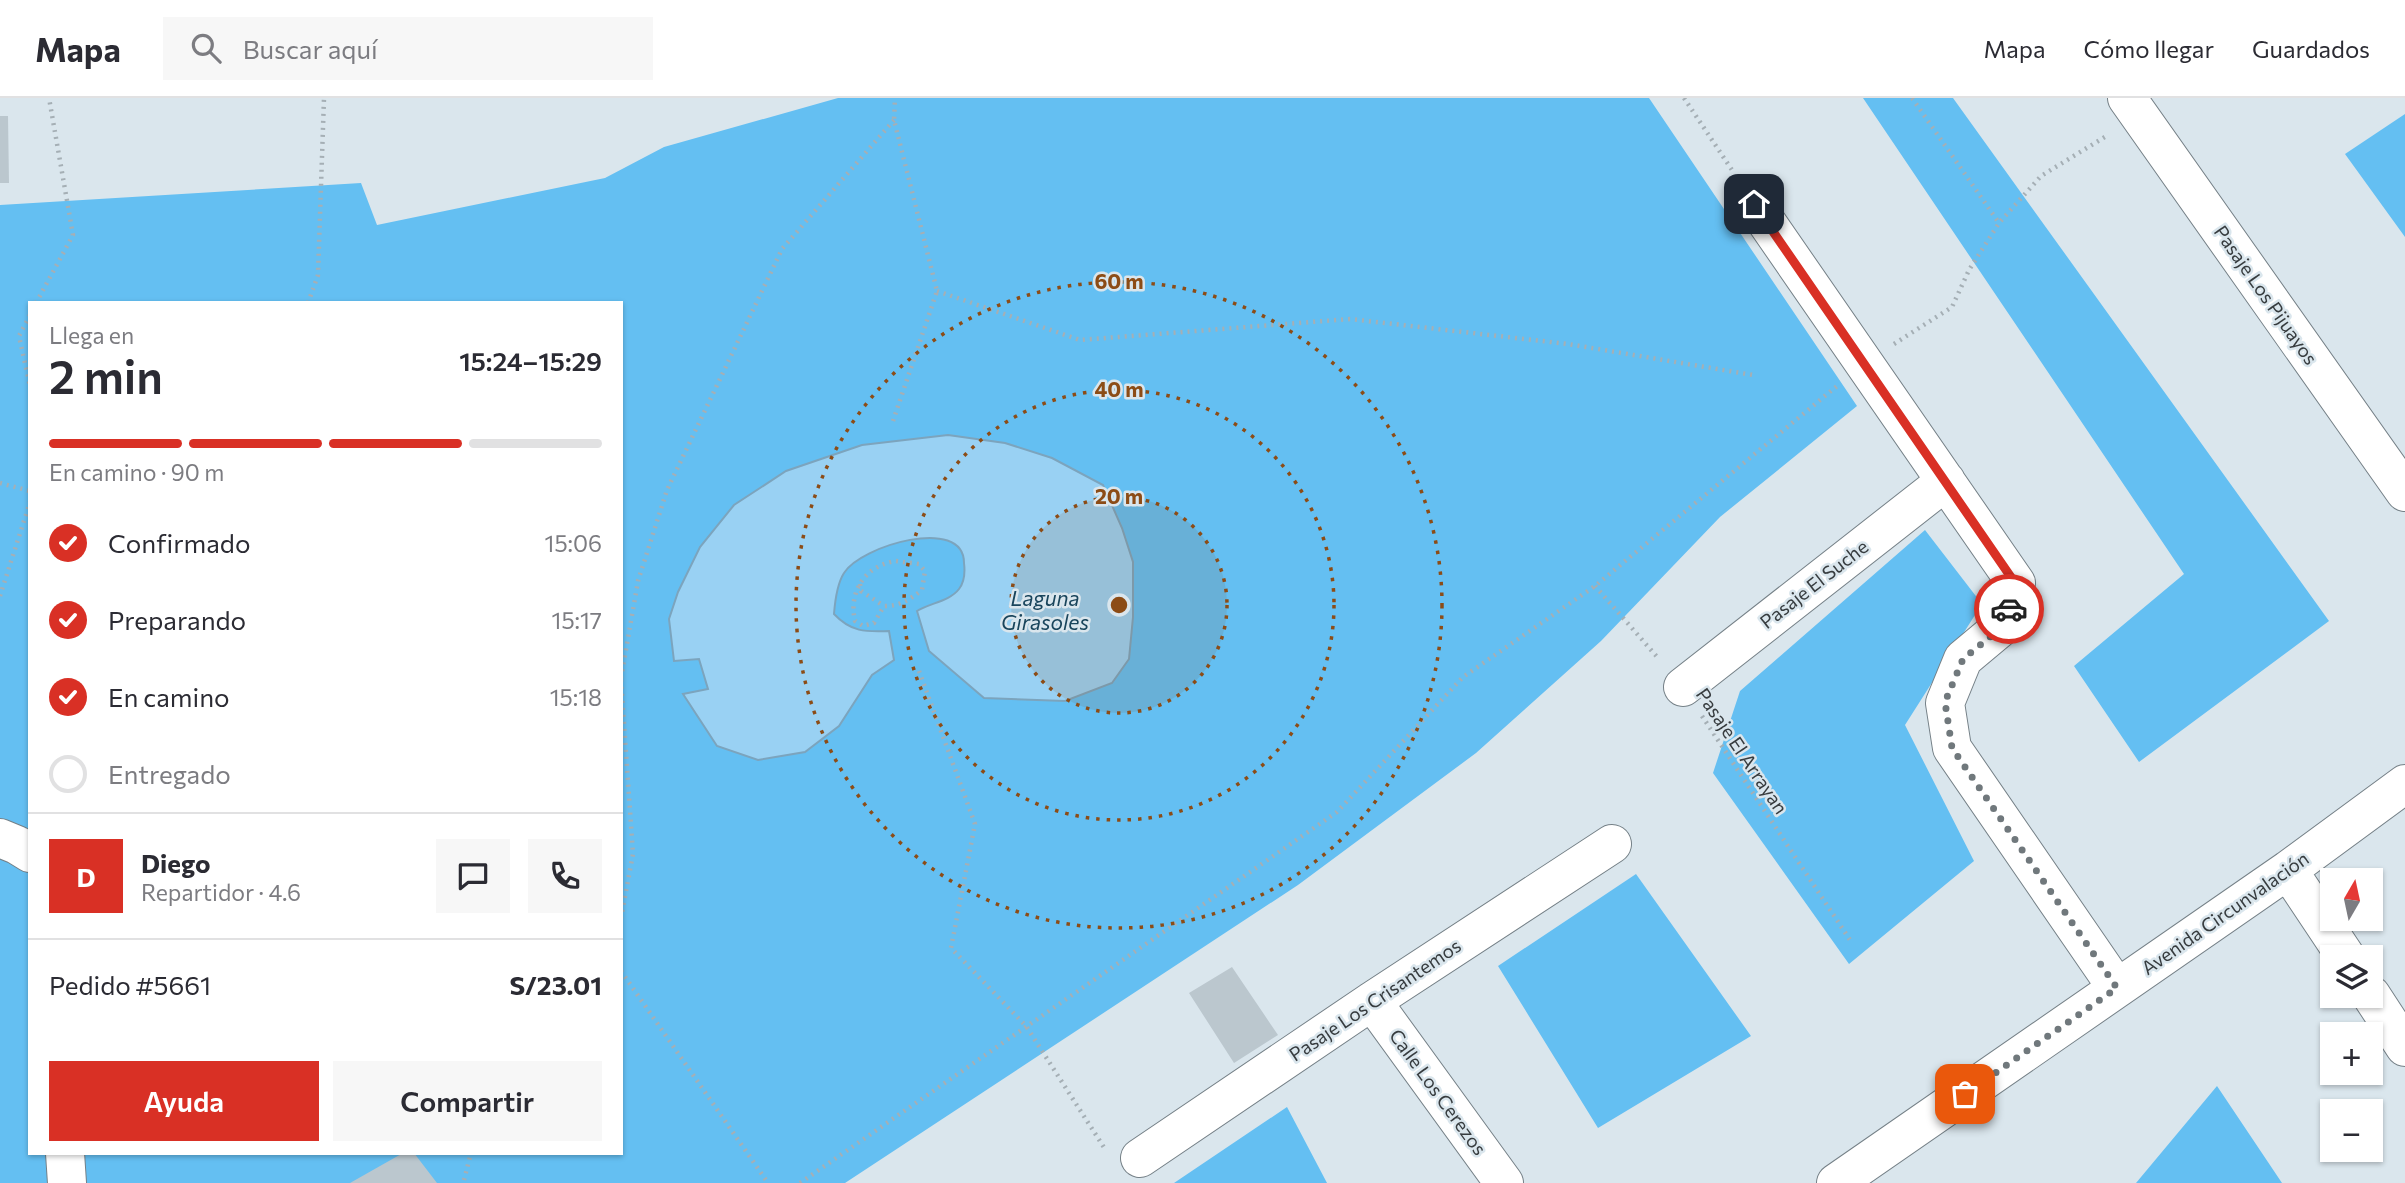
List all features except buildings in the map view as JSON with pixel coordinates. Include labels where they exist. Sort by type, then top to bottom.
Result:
[{"type":"street","name":"Pasaje Los Pijuayos","points":[[2144,104],[2405,492]]},
{"type":"street","points":[[1754,204],[1853,372],[1946,481],[2015,583],[2006,624],[1963,659],[1945,702],[1952,748],[2117,988]]},
{"type":"street","name":"Pasaje El Suche","points":[[1683,687],[1946,481]]},
{"type":"street","name":"Avenida Circunvalación","points":[[1852,1179],[2405,784]]},
{"type":"street","points":[[0,838],[28,852]]},
{"type":"street","name":"Pasaje Los Crisantemos","points":[[1140,1157],[1612,844]]},
{"type":"street","points":[[2288,870],[2338,945]]},
{"type":"street","name":"Calle Los Cerezos","points":[[1372,1001],[1504,1183]]},
{"type":"street","points":[[2380,1008],[2405,1047]]},
{"type":"path","points":[[38,301],[73,235],[49,98]]},
{"type":"path","points":[[309,301],[318,275],[324,98]]},
{"type":"path","points":[[893,421],[937,291],[894,120],[895,98]]},
{"type":"path","points":[[1684,98],[1754,204]]},
{"type":"path","points":[[1912,98],[1999,223]]},
{"type":"path","points":[[800,1183],[1338,812],[1463,677],[1595,586],[1853,372],[1952,307],[1969,270],[1999,223],[2041,176],[2144,104]]},
{"type":"path","points":[[623,667],[638,581],[667,490],[782,249],[894,120]]},
{"type":"path","points":[[937,291],[1080,340],[1350,319],[1568,344],[1754,375]]},
{"type":"path","points":[[28,319],[19,336],[28,377]]},
{"type":"path","points":[[0,483],[28,490]]},
{"type":"path","points":[[0,596],[28,508]]},
{"type":"path","points":[[859,584],[861,591],[884,606],[896,606],[922,590],[925,571],[919,564],[896,561],[883,563],[868,573],[859,584],[853,595],[855,621],[863,626],[874,623],[884,606]]},
{"type":"path","name":"Pasaje El Arrayan","points":[[1595,586],[1683,687],[1852,943]]},
{"type":"path","points":[[919,671],[975,824],[951,948],[1026,1026],[1119,1170],[1140,1157]]},
{"type":"path","points":[[623,711],[632,854],[623,907]]},
{"type":"path","points":[[623,974],[768,1183]]},
{"type":"path","points":[[464,1180],[470,1155]]},
{"type":"shaded area","points":[[838,98],[1649,98],[1857,406],[1720,517],[1601,641],[1476,753],[1298,885],[845,1183],[0,1183],[0,205],[361,183],[377,225],[605,178],[664,147]]},
{"type":"shaded area","points":[[1863,98],[1953,98],[2329,621],[2139,762],[2074,666],[2184,574]]},
{"type":"shaded area","points":[[2405,114],[2405,237],[2345,154]]},
{"type":"shaded area","points":[[1925,530],[1982,604],[1905,725],[1974,861],[1849,964],[1713,773],[1740,691]]},
{"type":"shaded area","points":[[1636,874],[1751,1036],[1598,1128],[1498,966]]},
{"type":"shaded area","points":[[2217,1086],[2282,1183],[2136,1183]]},
{"type":"shaded area","points":[[1287,1107],[1327,1183],[1174,1183]]},
{"type":"water","name":"Laguna Girasoles","points":[[948,435],[1005,443],[1052,458],[1103,485],[1133,562],[1133,617],[1129,659],[1112,683],[1065,701],[984,698],[929,651],[917,611],[959,589],[964,569],[960,549],[948,541],[930,538],[910,540],[870,553],[854,563],[844,573],[840,582],[834,614],[859,630],[889,631],[894,660],[872,675],[839,726],[805,752],[758,760],[717,746],[683,694],[708,689],[699,659],[674,661],[669,619],[678,592],[700,547],[734,505],[786,471],[862,445]]},
{"type":"way so far","points":[[1965,1094],[2117,988],[1952,748],[1945,702],[1963,659],[2006,624],[2009,609]]},
{"type":"route","points":[[1754,204],[2015,583],[2009,609]]}]
